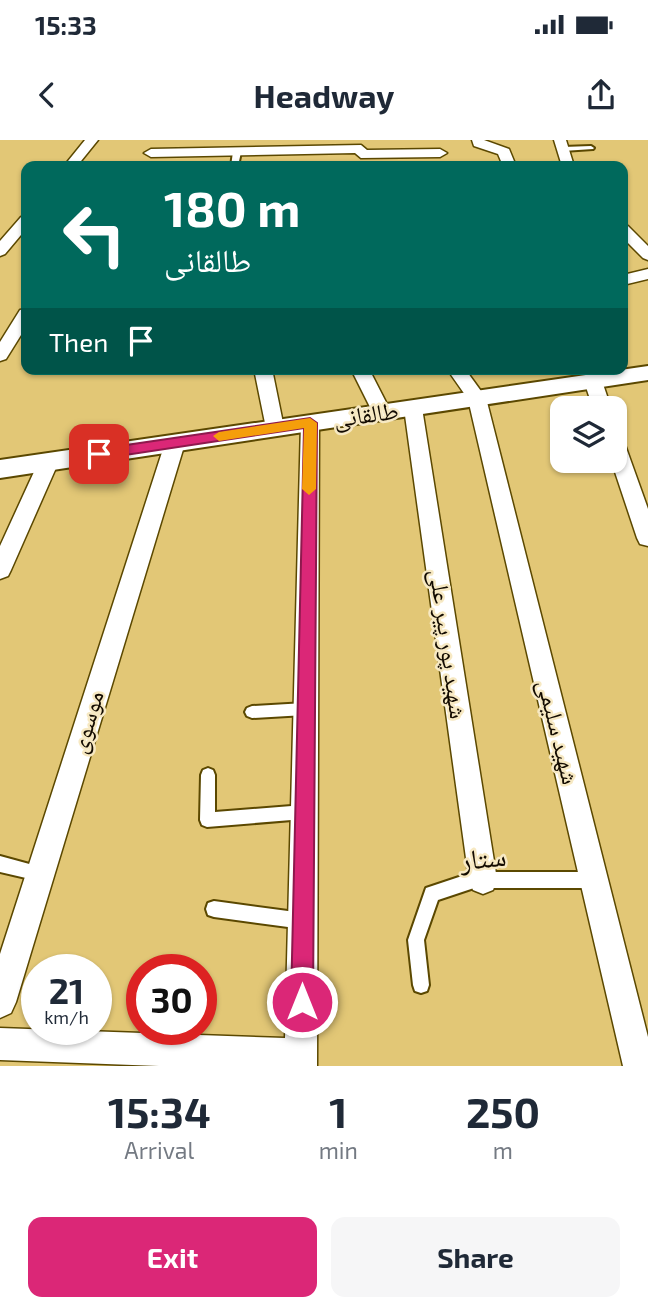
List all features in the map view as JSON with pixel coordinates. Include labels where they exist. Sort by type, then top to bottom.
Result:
[{"type":"street","points":[[75,161],[92,140]]},
{"type":"street","points":[[144,161],[151,153],[171,140]]},
{"type":"street","points":[[478,140],[479,143],[504,152],[507,161]]},
{"type":"street","points":[[562,144],[567,161]]},
{"type":"street","points":[[151,153],[267,151],[284,145],[361,152],[440,153]]},
{"type":"street","points":[[266,161],[267,151]]},
{"type":"street","points":[[0,251],[21,226]]},
{"type":"street","points":[[628,234],[648,256]]},
{"type":"street","points":[[628,279],[648,274]]},
{"type":"street","points":[[0,355],[21,322]]},
{"type":"street","name":"طالقانی","points":[[0,469],[648,373]]},
{"type":"street","points":[[264,375],[275,428]]},
{"type":"street","points":[[363,375],[382,412]]},
{"type":"street","points":[[460,375],[477,398]]},
{"type":"street","points":[[593,381],[598,396]]},
{"type":"street","name":"شهید سلیمی","points":[[477,398],[639,1066]]},
{"type":"street","name":"شهید پور پیر علی","points":[[413,408],[483,880]]},
{"type":"street","points":[[0,1044],[133,1057],[301,1060],[310,423]]},
{"type":"street","name":"موسوی","points":[[0,1002],[175,443]]},
{"type":"street","points":[[0,570],[49,461]]},
{"type":"street","points":[[625,473],[648,538]]},
{"type":"lane","points":[[562,144],[591,148]]},
{"type":"lane","points":[[235,161],[237,152]]},
{"type":"lane","points":[[252,712],[305,709]]},
{"type":"lane","points":[[208,775],[207,820],[304,812]]},
{"type":"lane","points":[[0,864],[39,873]]},
{"type":"lane","name":"ستار","points":[[421,985],[416,940],[432,894],[474,880],[593,880]]},
{"type":"lane","points":[[214,909],[303,922]]},
{"type":"slow traffic","points":[[219,436],[310,423],[309,489]]},
{"type":"route","points":[[99,454],[310,423],[302,1002]]}]
